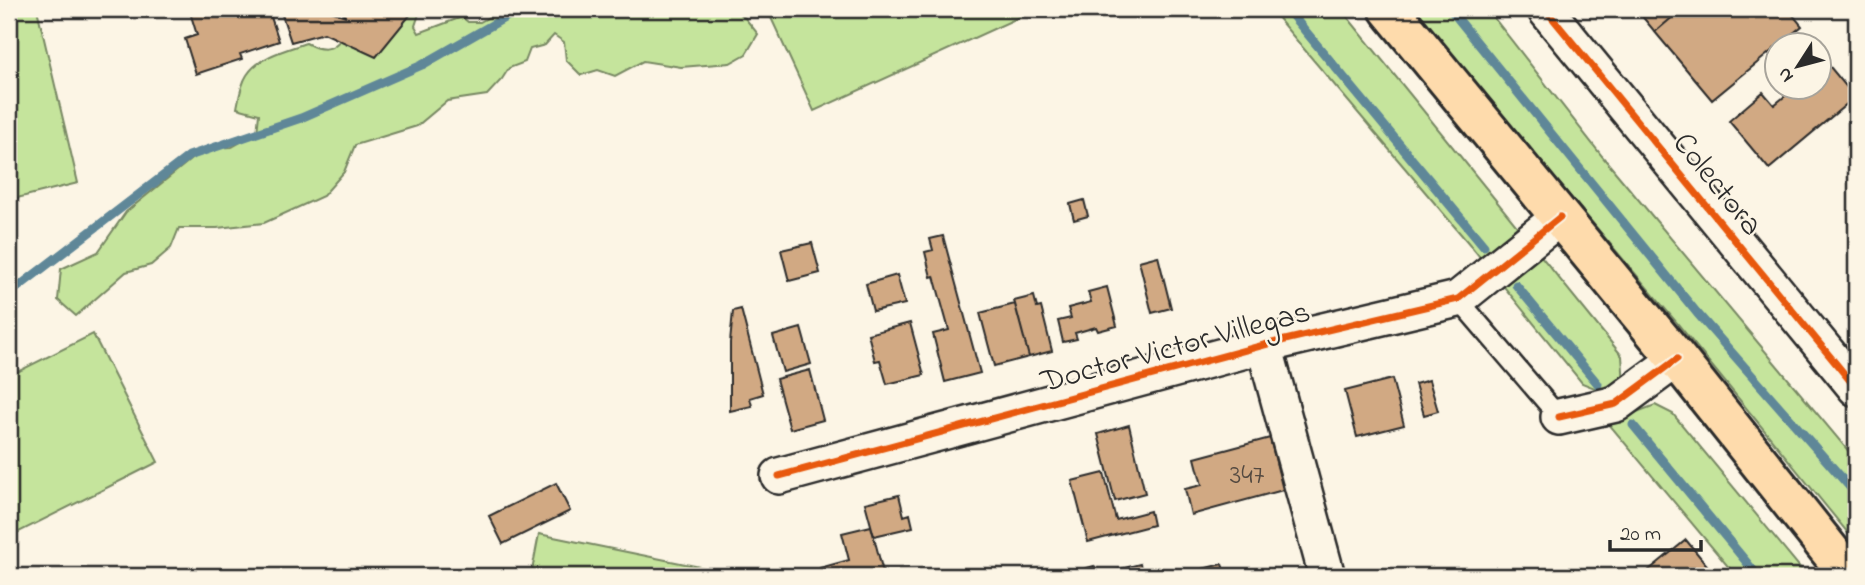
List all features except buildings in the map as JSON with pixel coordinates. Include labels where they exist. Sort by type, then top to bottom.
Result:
[{"type":"main road","points":[[1389,9],[1677,359],[1850,576]]},
{"type":"street","name":"Colectora","points":[[1545,9],[1856,388]]},
{"type":"street","name":"Doctor Victor Villegas","points":[[779,476],[1264,345],[1458,299],[1560,218]]},
{"type":"street","points":[[1264,345],[1326,576]]},
{"type":"street","points":[[1559,417],[1616,404],[1677,359]]},
{"type":"lane","points":[[1458,299],[1559,417]]},
{"type":"green space","points":[[9,9],[37,9],[78,183],[9,200]]},
{"type":"green space","points":[[386,9],[409,9],[419,14],[415,26],[419,33],[462,17],[468,22],[480,22],[489,17],[484,9],[733,9],[745,18],[758,34],[746,54],[730,63],[681,67],[643,61],[615,76],[598,70],[581,75],[566,60],[564,42],[554,35],[545,45],[530,49],[525,62],[509,68],[487,95],[447,101],[417,126],[355,145],[344,172],[323,196],[264,223],[217,228],[179,228],[171,248],[151,265],[126,272],[76,316],[58,300],[61,269],[98,252],[126,212],[205,148],[232,147],[257,133],[259,114],[237,108],[243,82],[252,68],[274,55],[306,43],[316,48],[331,47],[360,19]]},
{"type":"green space","points":[[767,9],[1037,9],[814,111]]},
{"type":"green space","points":[[1270,9],[1341,9],[1622,356],[1624,385],[1602,391],[1582,383],[1471,246]]},
{"type":"green space","points":[[1412,9],[1487,9],[1602,156],[1856,460],[1856,543],[1677,323]]},
{"type":"green space","points":[[93,334],[158,462],[9,537],[9,376]]},
{"type":"green space","points":[[1655,405],[1673,414],[1807,576],[1736,576],[1608,423]]},
{"type":"green space","points":[[539,534],[744,576],[531,576]]},
{"type":"waterway","points":[[9,294],[189,156],[301,118],[422,65],[520,9]]},
{"type":"waterway","points":[[1287,9],[1484,246]]},
{"type":"waterway","points":[[1450,9],[1697,313],[1856,494]]},
{"type":"waterway","points":[[1516,285],[1598,384]]},
{"type":"waterway","points":[[1633,425],[1758,576]]},
{"type":"cycle path","points":[[1545,9],[1856,388]]},
{"type":"cycle path","points":[[779,476],[1264,345],[1458,299],[1560,217]]},
{"type":"cycle path","points":[[1559,417],[1616,404],[1677,359]]}]
